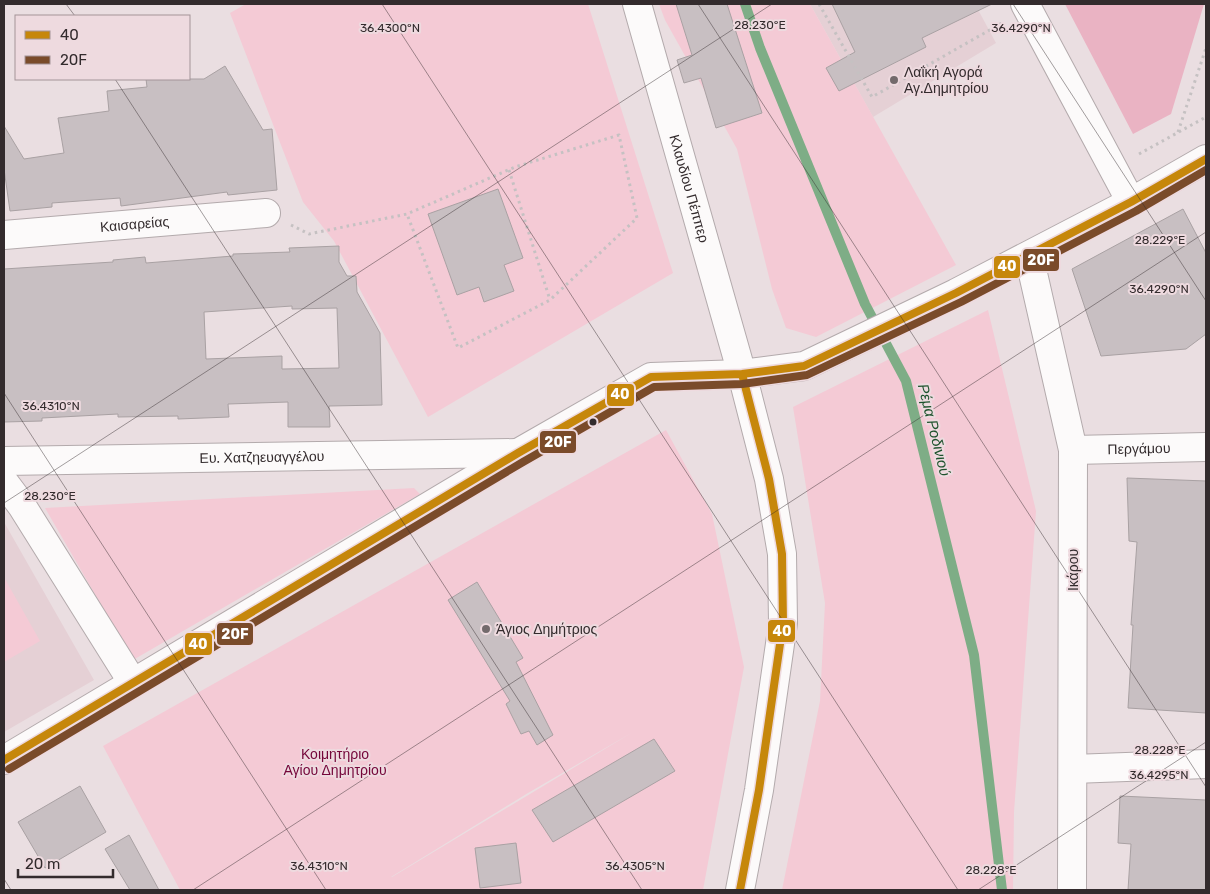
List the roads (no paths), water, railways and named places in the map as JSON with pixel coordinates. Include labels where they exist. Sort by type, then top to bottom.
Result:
[{"type":"street","name":"Κλαυδίου Πέππερ","points":[[637,4],[742,374],[769,479],[782,554],[783,624],[759,790],[740,890]]},
{"type":"street","points":[[1027,6],[1131,202]]},
{"type":"street","points":[[4,760],[518,453],[651,376],[742,374],[804,366],[1029,256],[1206,160]]},
{"type":"street","name":"Καισαρείας","points":[[4,235],[266,213]]},
{"type":"street","name":"Ικάρου","points":[[1029,256],[1073,450],[1072,890]]},
{"type":"street","name":"Περγάμου","points":[[1073,450],[1206,447]]},
{"type":"street","name":"Ευ. Χατζηευαγγέλου","points":[[4,462],[518,453]]},
{"type":"street","points":[[4,482],[22,506],[133,683]]},
{"type":"street","points":[[1073,769],[1206,764]]},
{"type":"waterway","name":"Ρέμα Ροδινιού","points":[[745,4],[760,48],[865,304],[906,381],[974,655],[1002,890]]},
{"type":"place","name":"Λαΐκή Αγορά Αγ.Δημητρίου","points":[[894,80]]},
{"type":"place","name":"Άγιος Δημήτριος","points":[[486,629]]},
{"type":"park label","name":"Κοιμητήριο Αγίου Δημητρίου","points":[[335,762]]}]
